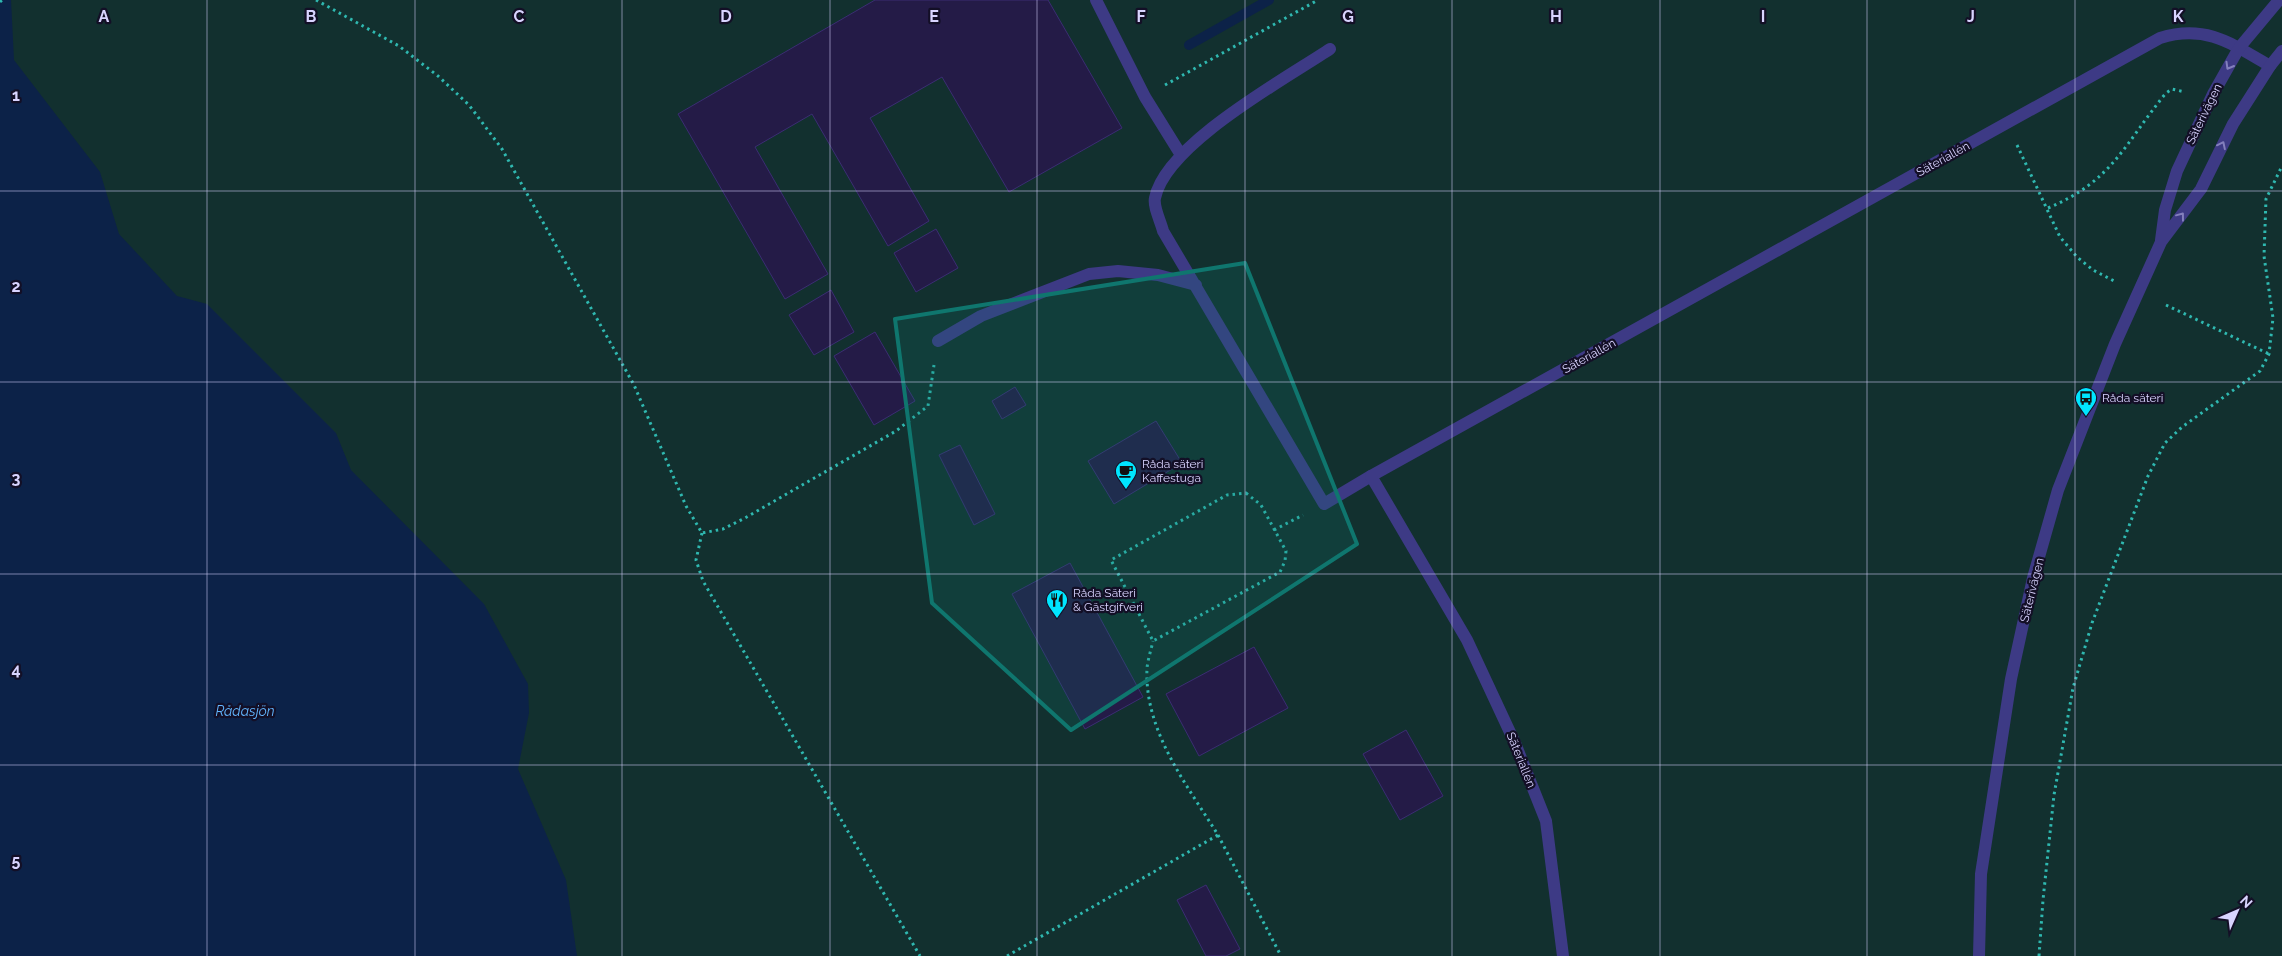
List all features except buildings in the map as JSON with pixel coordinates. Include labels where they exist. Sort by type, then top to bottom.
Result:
[{"type":"street","points":[[1096,0],[1145,97],[1181,155]]},
{"type":"street","name":"Säterivägen","points":[[2161,242],[2165,210],[2176,171],[2213,94],[2239,48],[2279,0]]},
{"type":"street","name":"Säteriallén","points":[[1562,956],[1546,821],[1515,743],[1467,640],[1371,476],[2160,38],[2180,32],[2196,32],[2239,48],[2270,66]]},
{"type":"street","points":[[1330,49],[1214,126],[1181,155],[1162,180],[1154,200],[1163,231],[1324,504],[1371,476]]},
{"type":"street","name":"Säterivägen","points":[[1979,956],[1981,874],[2011,680],[2034,578],[2058,490],[2082,426],[2161,242],[2201,189],[2233,124],[2270,66],[2282,51]]},
{"type":"street","points":[[938,342],[981,316],[1089,274],[1118,271],[1158,276],[1196,285]]},
{"type":"path","points":[[316,0],[399,46],[438,76],[469,106],[502,149],[634,385],[686,506],[702,533],[696,560],[703,581],[920,956]]},
{"type":"path","points":[[1145,97],[1318,0]]},
{"type":"path","points":[[2048,208],[2068,200],[2095,182],[2113,165],[2166,93],[2172,89],[2185,92]]},
{"type":"path","points":[[2007,124],[2060,237],[2077,257],[2093,270],[2116,282]]},
{"type":"path","points":[[2039,956],[2054,794],[2073,688],[2092,623],[2148,476],[2165,443],[2182,427],[2260,371],[2269,354],[2273,318],[2264,256],[2266,199],[2282,166]]},
{"type":"path","points":[[2166,305],[2269,354]]},
{"type":"path","points":[[702,533],[723,529],[745,518],[896,430],[928,406],[938,342]]},
{"type":"path","points":[[1153,642],[1280,572],[1285,561],[1286,552],[1261,505],[1246,493],[1227,495],[1111,560],[1153,642],[1148,668],[1152,716],[1174,764],[1218,835],[1281,956]]},
{"type":"path","points":[[1274,530],[1324,504]]},
{"type":"path","points":[[1007,956],[1218,835]]},
{"type":"highlighted area","points":[[1245,263],[1357,544],[1071,730],[932,603],[895,319]]},
{"type":"green space","points":[[0,0],[2282,0],[2282,956],[0,956]]},
{"type":"water","name":"Rådasjön","points":[[0,0],[11,0],[14,60],[100,172],[119,234],[177,296],[207,304],[336,433],[351,470],[484,604],[528,684],[529,713],[518,769],[566,880],[577,956],[0,956]]},
{"type":"waterway","points":[[1189,45],[1269,0]]},
{"type":"place","name":"Råda säteri","points":[[2086,417]]},
{"type":"place","name":"Råda säteri Kaffestuga","points":[[1126,490]]},
{"type":"place","name":"Råda Säteri & Gästgifveri","points":[[1057,619]]}]
